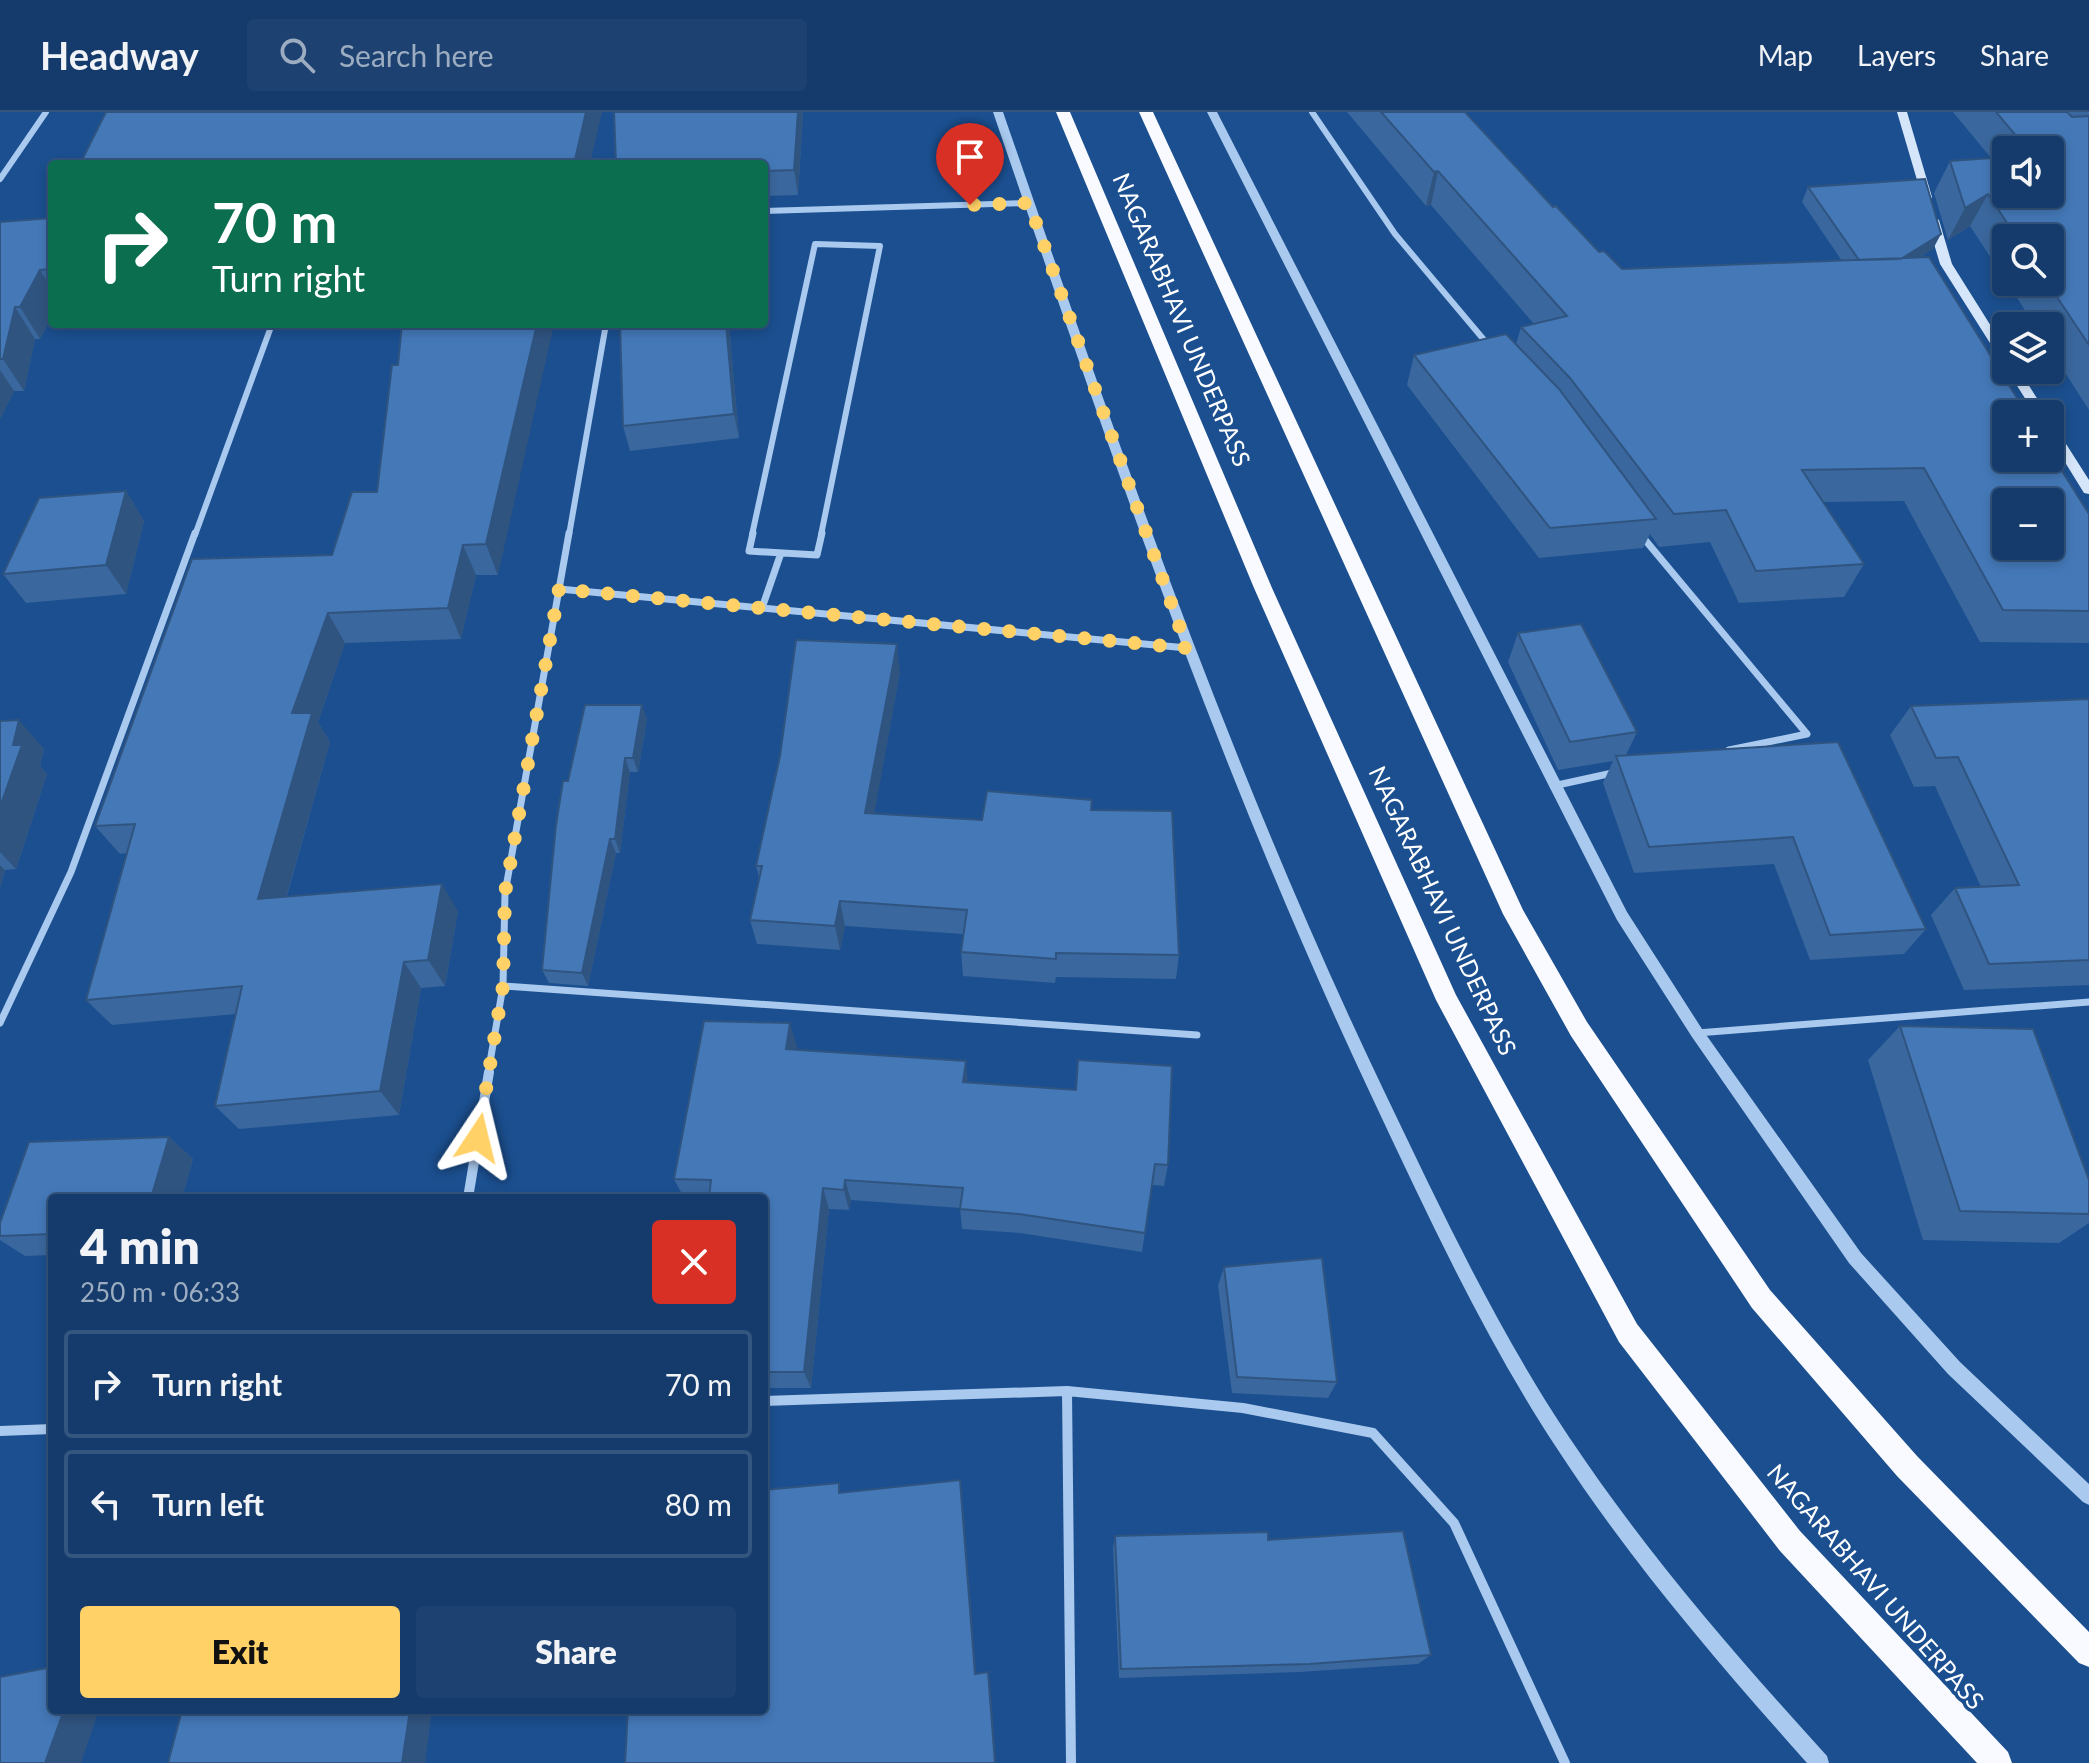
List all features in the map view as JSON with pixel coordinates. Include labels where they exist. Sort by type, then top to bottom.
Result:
[{"type":"highway","name":"NAGARABHAVI UNDERPASS","points":[[1063,112],[1263,588],[1447,1000],[1628,1333],[1790,1541],[1997,1763]]},
{"type":"highway","points":[[1146,112],[1514,914],[1579,1029],[1761,1299],[1907,1466],[2089,1653]]},
{"type":"main road","points":[[1902,112],[1946,264],[1992,337]]},
{"type":"main road","points":[[2064,450],[2089,490]]},
{"type":"street","points":[[0,179],[46,112]]},
{"type":"street","points":[[998,112],[1187,648],[1342,1023],[1479,1302],[1588,1481],[1734,1667],[1820,1763]]},
{"type":"street","points":[[1212,112],[1553,786],[1622,916],[1697,1033],[1855,1258],[1954,1368],[2089,1496]]},
{"type":"street","points":[[1312,112],[1350,173],[1463,318],[1493,351]]},
{"type":"street","points":[[768,211],[1029,203]]},
{"type":"street","points":[[815,244],[880,246],[817,555],[781,553],[749,551],[815,244]]},
{"type":"street","points":[[0,1023],[71,872],[271,328]]},
{"type":"street","points":[[469,1194],[503,986],[505,893],[605,328]]},
{"type":"street","points":[[1631,523],[1807,734],[1717,752]]},
{"type":"street","points":[[762,608],[781,553]]},
{"type":"street","points":[[559,589],[1187,648]]},
{"type":"street","points":[[1553,786],[1627,770]]},
{"type":"street","points":[[503,986],[1197,1035]]},
{"type":"street","points":[[1697,1033],[2089,1002]]},
{"type":"street","points":[[768,1401],[1067,1391],[1243,1408],[1373,1433],[1454,1523],[1565,1763]]},
{"type":"street","points":[[1067,1391],[1071,1763]]},
{"type":"street","points":[[0,1431],[48,1429]]},
{"type":"building","points":[[106,112],[586,112],[575,160],[82,160]]},
{"type":"building","points":[[614,112],[798,112],[794,170],[768,171],[768,160],[616,160]]},
{"type":"building","points":[[1381,112],[1465,112],[1553,207],[1556,206],[1599,252],[1604,251],[1622,269],[1929,257],[1992,358],[1992,384],[2008,384],[2018,400],[1992,400],[1992,472],[2063,472],[2089,514],[2089,611],[2003,610],[1924,468],[1802,470],[1864,564],[1756,571],[1726,510],[1674,514],[1570,378],[1521,327],[1567,316],[1438,171],[1434,172]]},
{"type":"building","points":[[1996,112],[2067,112],[2072,117],[2089,116],[2089,345],[2056,296],[2064,296],[2064,224],[2008,224],[1997,208],[2064,208],[2064,136],[2016,136]]},
{"type":"building","points":[[1992,158],[1992,200],[1988,194],[1965,208],[1950,161]]},
{"type":"building","points":[[1925,179],[1941,234],[1901,259],[1859,260],[1808,187]]},
{"type":"building","points":[[48,218],[48,269],[40,270],[20,307],[15,307],[3,359],[0,359],[0,222]]},
{"type":"building","points":[[402,328],[536,328],[486,544],[463,545],[448,608],[328,613],[292,713],[312,713],[258,899],[442,884],[428,960],[404,962],[380,1091],[215,1106],[242,986],[86,1000],[135,824],[95,826],[192,559],[332,555],[352,492],[377,492],[392,365],[398,365]]},
{"type":"building","points":[[620,328],[726,328],[734,414],[623,426]]},
{"type":"building","points":[[1506,334],[1559,389],[1656,519],[1550,528],[1414,355]]},
{"type":"building","points":[[126,491],[106,565],[3,574],[39,498]]},
{"type":"building","points":[[1581,624],[1637,732],[1570,742],[1518,633]]},
{"type":"building","points":[[796,640],[897,644],[865,813],[982,820],[987,791],[1092,800],[1091,810],[1172,811],[1179,955],[1056,953],[1056,959],[961,952],[967,910],[840,901],[835,926],[750,920],[762,866],[756,866],[780,756]]},
{"type":"building","points":[[2089,699],[2089,960],[1989,964],[1955,888],[2019,885],[1958,757],[1936,758],[1911,706]]},
{"type":"building","points":[[585,705],[642,705],[633,758],[625,758],[615,839],[610,839],[582,973],[542,970],[563,781],[568,781]]},
{"type":"building","points":[[19,720],[13,745],[22,745],[0,807],[0,721]]},
{"type":"building","points":[[1838,742],[1926,929],[1830,935],[1793,837],[1649,847],[1616,756]]},
{"type":"building","points":[[704,1021],[790,1023],[786,1049],[966,1061],[963,1082],[1076,1090],[1078,1060],[1172,1066],[1168,1165],[1155,1164],[1145,1233],[1019,1214],[960,1209],[963,1188],[845,1180],[844,1190],[823,1188],[804,1372],[768,1372],[768,1194],[709,1194],[711,1180],[674,1179]]},
{"type":"building","points":[[1900,1026],[2033,1029],[2089,1180],[2089,1214],[1960,1211]]},
{"type":"building","points":[[169,1137],[152,1194],[48,1194],[48,1234],[0,1236],[0,1223],[29,1142]]},
{"type":"building","points":[[1322,1258],[1337,1382],[1237,1377],[1224,1267]]},
{"type":"building","points":[[960,1480],[975,1674],[988,1672],[995,1763],[625,1763],[628,1714],[768,1714],[768,1490],[839,1483],[839,1493]]},
{"type":"building","points":[[1403,1531],[1431,1655],[1309,1664],[1121,1669],[1115,1536],[1268,1532],[1268,1540]]},
{"type":"building","points":[[48,1668],[48,1714],[63,1714],[45,1763],[0,1763],[0,1677]]},
{"type":"building","points":[[181,1714],[409,1714],[402,1763],[168,1763]]},
{"type":"route","points":[[478,1138],[503,986],[505,893],[559,589],[1187,648],[1029,203],[970,205]]}]
